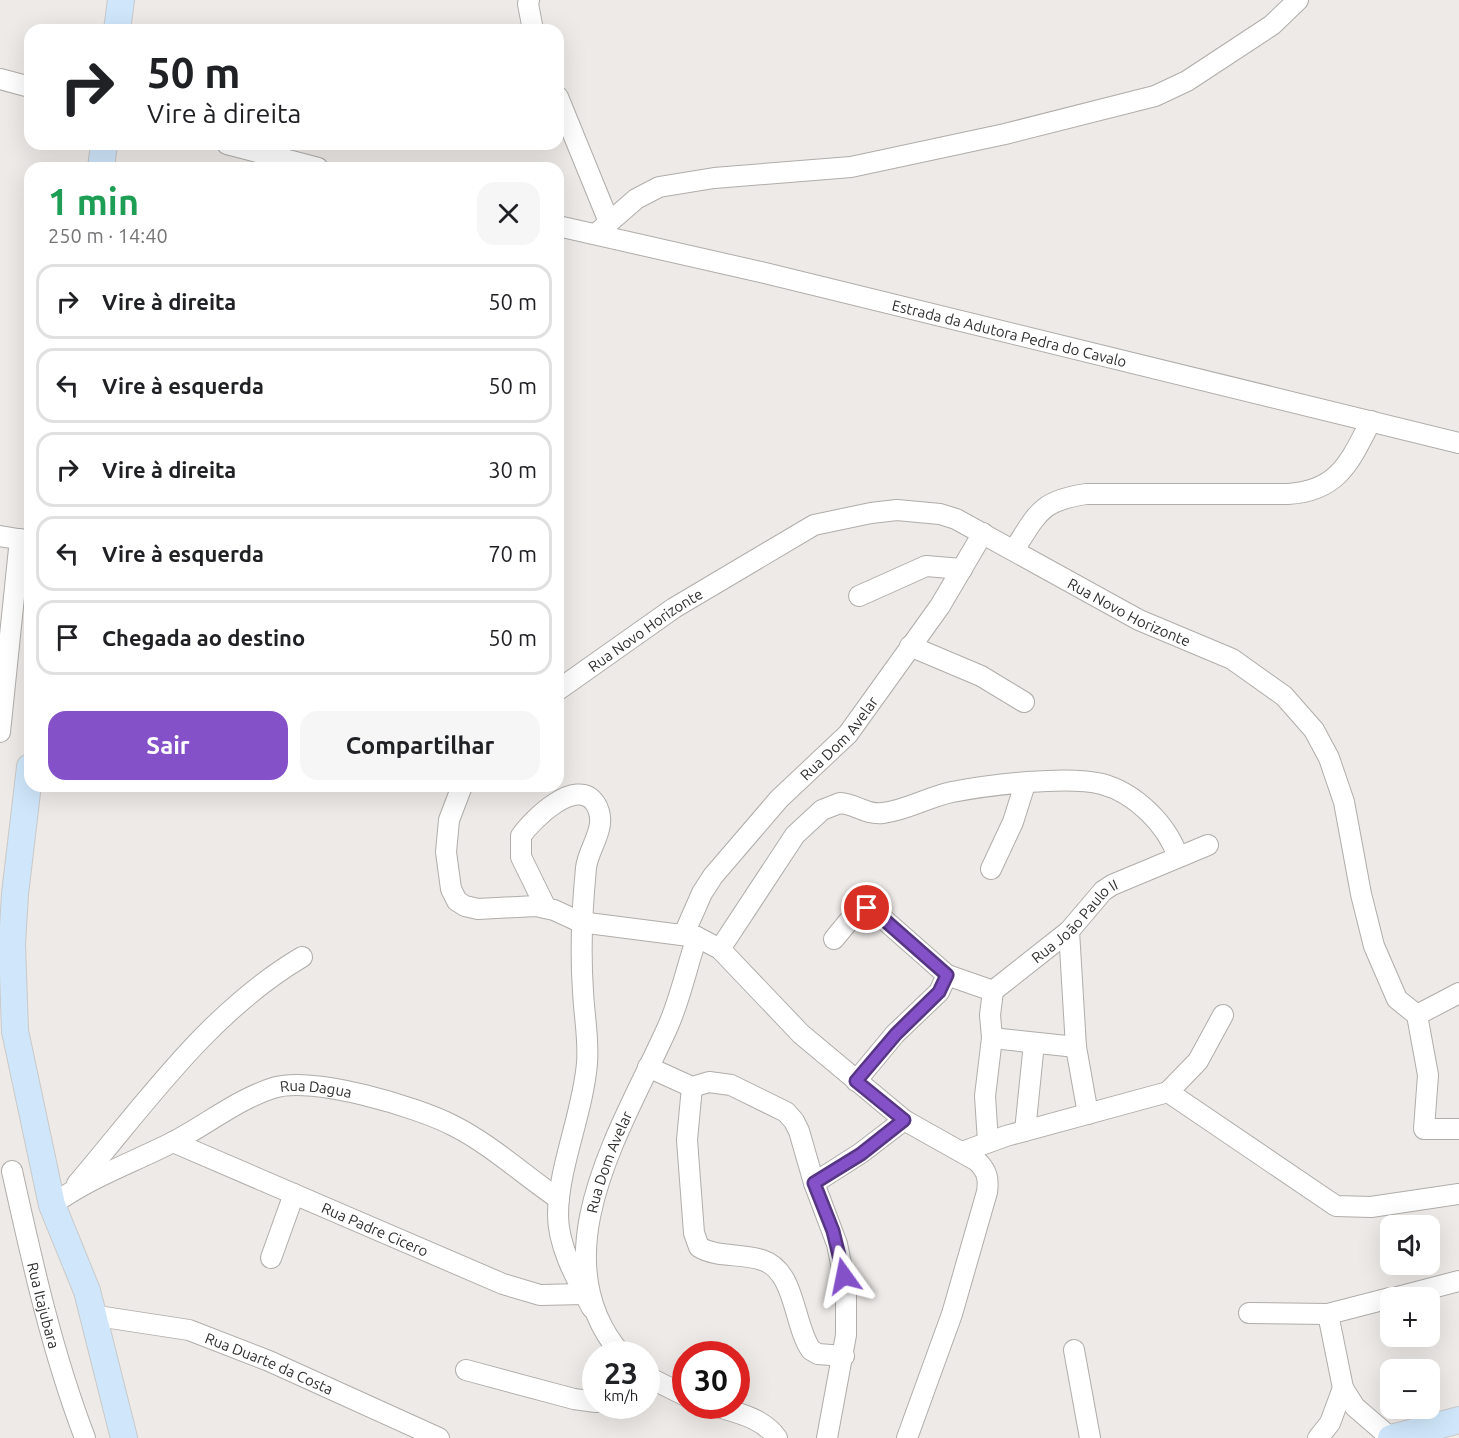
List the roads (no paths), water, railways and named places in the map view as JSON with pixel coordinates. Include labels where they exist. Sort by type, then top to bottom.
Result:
[{"type":"main road","points":[[118,24],[121,0]]},
{"type":"main road","points":[[26,792],[8,898],[6,945],[15,1031],[87,1291],[91,1315],[124,1438]]},
{"type":"main road","points":[[1391,1438],[1459,1420]]},
{"type":"street","points":[[529,0],[532,24]]},
{"type":"street","points":[[564,114],[603,228],[636,199],[676,183],[851,167],[1005,134],[1155,96],[1187,81],[1211,63],[1272,25],[1298,0]]},
{"type":"street","points":[[0,80],[24,86]]},
{"type":"street","points":[[250,150],[295,162]]},
{"type":"street","name":"Estrada da Adutora Pedra do Cavalo","points":[[564,226],[603,228],[1459,443]]},
{"type":"street","points":[[1014,550],[1038,513],[1048,504],[1066,497],[1107,494],[1288,494],[1315,489],[1339,476],[1347,466],[1371,421]]},
{"type":"street","name":"Rua Novo Horizonte","points":[[564,686],[667,613],[814,525],[871,513],[918,511],[956,519],[1139,620],[1245,665],[1284,696],[1300,713],[1322,745],[1339,786],[1349,825],[1360,894],[1378,959],[1397,999],[1417,1015]]},
{"type":"street","name":"Rua Dom Avelar","points":[[613,1341],[588,1301],[585,1241],[601,1179],[648,1067],[669,1024],[690,936],[713,876],[779,799],[848,734],[940,606],[983,533]]},
{"type":"street","points":[[0,536],[24,540]]},
{"type":"street","points":[[0,732],[24,548]]},
{"type":"street","points":[[859,596],[926,566],[962,569]]},
{"type":"street","points":[[910,646],[981,676],[1024,702]]},
{"type":"street","points":[[720,949],[783,851],[809,821],[832,804],[846,803],[863,812],[883,813],[913,807],[950,793],[1025,784],[1091,782],[1116,790],[1158,821],[1178,857]]},
{"type":"street","points":[[991,869],[1013,822],[1025,784]]},
{"type":"street","points":[[460,792],[449,820],[446,852],[451,889],[458,902],[465,906],[546,908],[580,922],[690,936],[720,949],[780,1015],[856,1081],[904,1120],[962,1152],[983,1167],[988,1182],[987,1192],[952,1314],[907,1438]]},
{"type":"street","points":[[546,908],[521,856],[521,836],[546,808],[562,799],[576,796],[588,798],[597,809],[600,829],[587,859],[580,922],[587,1063],[580,1110],[559,1199],[558,1217],[561,1239],[588,1301]]},
{"type":"street","name":"Rua João Paulo II","points":[[993,991],[1069,931],[1098,897],[1112,885],[1208,845]]},
{"type":"street","points":[[834,939],[857,911],[867,908],[880,916],[947,975],[993,991],[990,1015],[992,1038],[985,1096],[988,1142]]},
{"type":"street","points":[[1069,931],[1076,1047],[1088,1114]]},
{"type":"street","points":[[61,1198],[223,1015],[273,974],[302,957]]},
{"type":"street","points":[[856,1081],[902,1027],[939,992],[947,975]]},
{"type":"street","points":[[1459,993],[1417,1015],[1428,1075],[1424,1130],[1459,1129]]},
{"type":"street","points":[[0,1006],[15,1031]]},
{"type":"street","points":[[962,1152],[1025,1131],[1168,1092],[1198,1061],[1223,1015]]},
{"type":"street","points":[[992,1038],[1076,1047]]},
{"type":"street","points":[[1025,1131],[1034,1043]]},
{"type":"street","points":[[648,1067],[692,1087],[709,1082],[721,1082],[769,1102],[786,1112],[800,1131],[814,1183],[833,1231],[844,1276],[847,1319],[844,1356],[828,1438]]},
{"type":"street","name":"Rua Dagua","points":[[61,1198],[173,1142],[272,1088],[292,1084],[341,1090],[383,1101],[455,1126],[559,1199]]},
{"type":"street","points":[[692,1087],[687,1140],[694,1233],[699,1247],[708,1251],[757,1258],[775,1266],[790,1296],[811,1350],[826,1356],[844,1356]]},
{"type":"street","points":[[1168,1092],[1336,1206],[1371,1208],[1459,1194]]},
{"type":"street","points":[[814,1183],[861,1154],[904,1120]]},
{"type":"street","name":"Rua Padre Cicero","points":[[173,1142],[513,1287],[540,1295],[588,1301]]},
{"type":"street","name":"Rua Itajubara","points":[[12,1171],[39,1287],[71,1400],[85,1438]]},
{"type":"street","points":[[271,1258],[294,1194]]},
{"type":"street","points":[[1435,1287],[1459,1281]]},
{"type":"street","points":[[1249,1312],[1328,1314],[1380,1301]]},
{"type":"street","points":[[1328,1314],[1343,1388],[1355,1407],[1391,1438]]},
{"type":"street","name":"Rua Duarte da Costa","points":[[91,1315],[189,1330],[269,1361],[439,1438]]},
{"type":"street","points":[[1074,1350],[1090,1438]]},
{"type":"street","points":[[466,1370],[582,1400]]},
{"type":"street","points":[[1318,1438],[1330,1423],[1343,1388]]},
{"type":"street","points":[[750,1418],[770,1428],[777,1438]]}]
